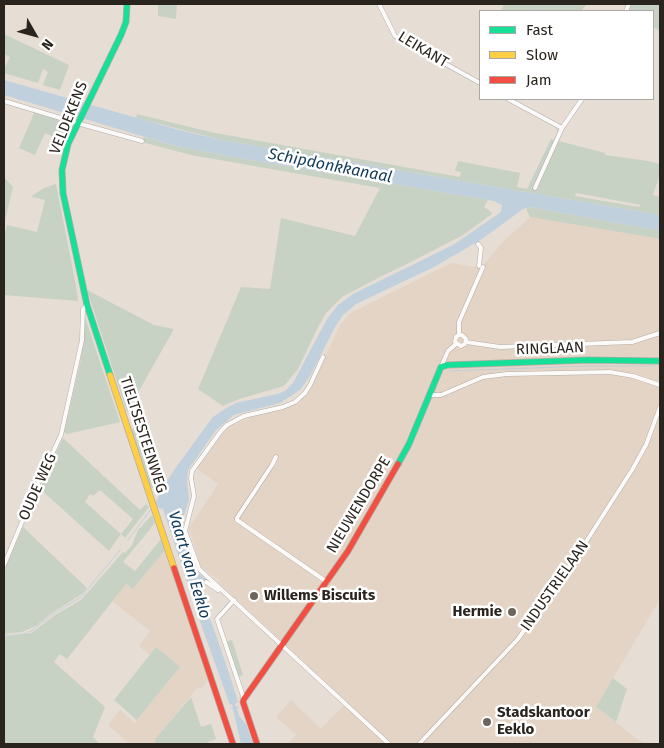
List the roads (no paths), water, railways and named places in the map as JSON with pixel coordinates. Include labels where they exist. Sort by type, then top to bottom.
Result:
[{"type":"main road","name":"VELDEKENS","points":[[87,305],[62,183],[64,156],[77,123],[121,35],[126,22],[127,4]]},
{"type":"main road","name":"TIELTSESTEENWEG","points":[[87,305],[233,744]]},
{"type":"main road","name":"RINGLAAN","points":[[441,367],[448,365],[588,360],[660,360],[660,366]]},
{"type":"main road","name":"NIEUWENDORPE","points":[[244,699],[348,551],[398,466],[441,367]]},
{"type":"main road","points":[[244,699],[243,702],[257,744]]},
{"type":"street","name":"LEIKANT","points":[[380,4],[394,35],[479,82]]},
{"type":"street","points":[[4,100],[142,141]]},
{"type":"street","points":[[510,100],[562,128]]},
{"type":"street","points":[[535,188],[562,128],[581,100]]},
{"type":"street","points":[[456,344],[455,340],[459,335],[459,322],[481,266],[481,248],[478,244]]},
{"type":"street","name":"OUDE WEG","points":[[4,565],[37,486],[61,435],[82,340],[83,309],[87,305]]},
{"type":"street","points":[[456,344],[461,346],[466,342],[500,347],[622,343],[660,333]]},
{"type":"street","points":[[459,335],[465,337],[466,342]]},
{"type":"street","points":[[441,367],[448,350],[456,344]]},
{"type":"street","points":[[323,357],[310,385],[305,393],[295,402],[283,408],[244,416],[221,431],[192,471],[191,478],[194,496],[185,531],[199,569],[389,744]]},
{"type":"street","name":"RINGLAAN","points":[[430,395],[441,395],[483,377],[507,374],[610,372],[637,377],[660,385]]},
{"type":"street","name":"INDUSTRIELAAN","points":[[419,744],[518,639],[582,548],[632,470],[646,445],[660,407]]},
{"type":"street","points":[[276,457],[237,520],[327,582]]},
{"type":"street","points":[[206,582],[218,590],[220,588]]},
{"type":"street","points":[[234,600],[217,619],[244,699]]},
{"type":"water","points":[[4,80],[179,130],[222,140],[660,215],[660,231],[531,207],[523,209],[482,239],[434,267],[356,304],[343,315],[335,327],[310,376],[300,390],[280,403],[234,415],[216,430],[188,470],[189,500],[181,524],[194,570],[207,580],[205,583],[196,578],[230,676],[238,702],[235,704],[236,707],[239,706],[237,709],[239,716],[246,724],[253,744],[241,744],[233,709],[230,709],[233,707],[232,704],[230,705],[203,630],[163,509],[158,508],[156,502],[163,487],[179,463],[213,417],[236,403],[285,391],[293,383],[327,319],[338,305],[353,294],[453,245],[501,212],[502,205],[494,201],[172,145],[4,95]]},
{"type":"waterway","points":[[530,10],[533,4]]},
{"type":"waterway","points":[[382,13],[396,40],[479,84]]},
{"type":"waterway","points":[[537,178],[558,132],[556,127]]},
{"type":"waterway","points":[[450,371],[586,366],[655,366]]},
{"type":"waterway","points":[[128,540],[152,508]]},
{"type":"waterway","points":[[4,636],[31,631],[53,614],[81,597],[120,550]]},
{"type":"place","name":"Willems Biscuits","points":[[254,596]]},
{"type":"place","name":"Hermie","points":[[512,612]]},
{"type":"place","name":"Stadskantoor Eeklo","points":[[487,722]]},
{"type":"water label","name":"Schipdonkkanaal","points":[[330,166]]},
{"type":"water label","name":"Vaart van Eeklo","points":[[189,565]]}]
